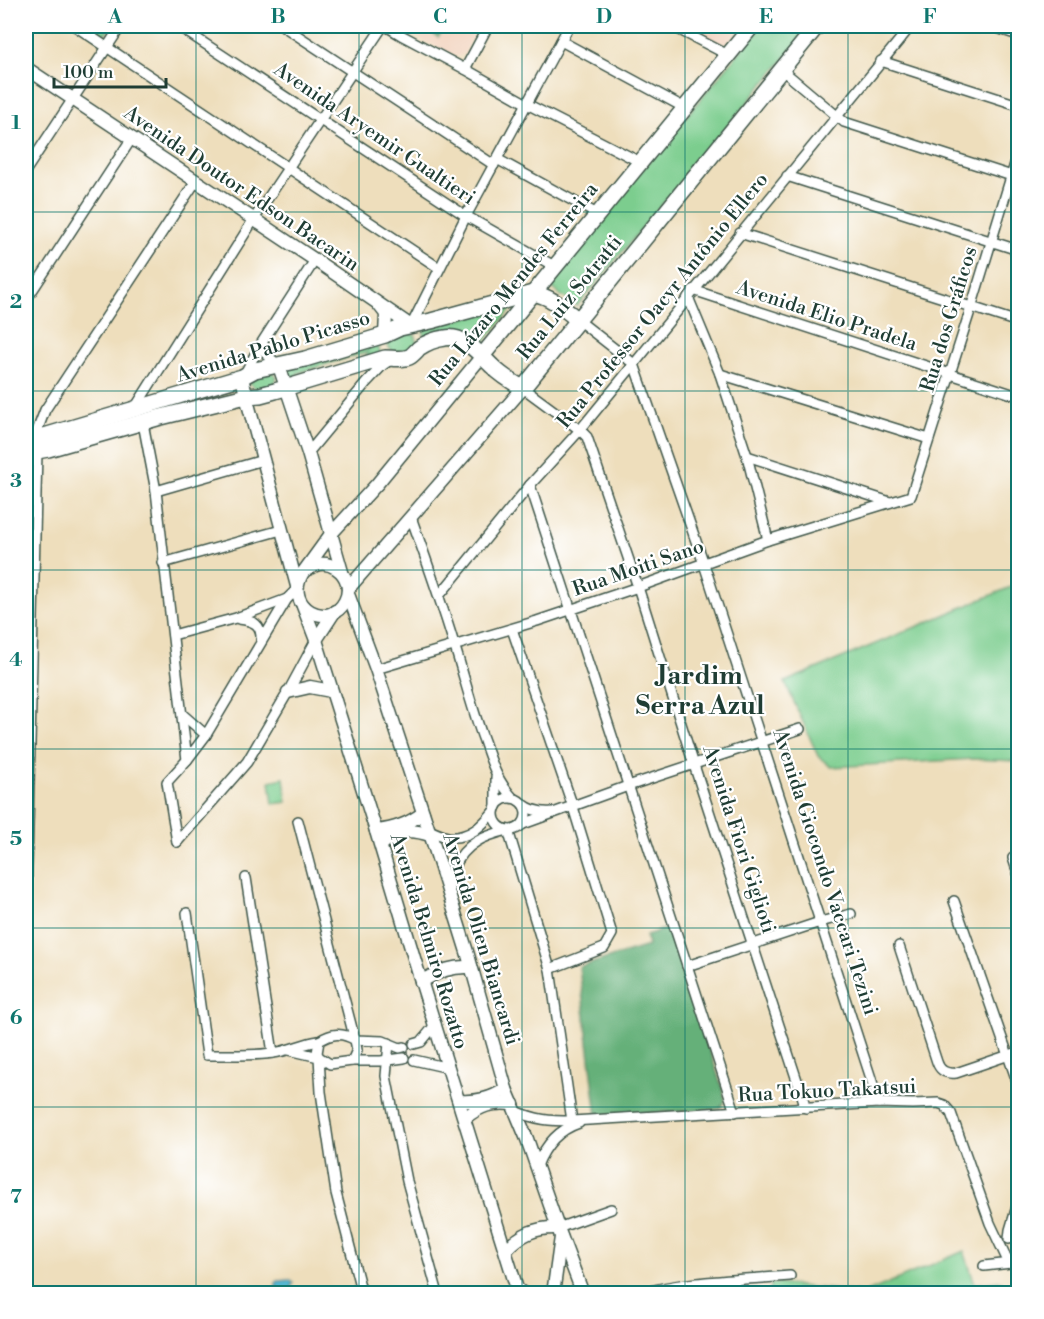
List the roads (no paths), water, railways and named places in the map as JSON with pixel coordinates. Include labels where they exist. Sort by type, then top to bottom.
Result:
[{"type":"main road","name":"Rua Lázaro Mendes Ferreira","points":[[482,356],[752,26]]},
{"type":"main road","name":"Rua Luiz Sotratti","points":[[523,388],[817,26]]},
{"type":"main road","points":[[533,293],[547,296],[557,302],[578,320]]},
{"type":"main road","name":"Avenida Pablo Picasso","points":[[30,446],[134,410],[243,377],[255,370],[279,366],[385,335],[393,330],[533,293]]},
{"type":"main road","points":[[411,326],[416,331],[420,347]]},
{"type":"main road","points":[[385,335],[382,342],[383,351],[389,358]]},
{"type":"main road","name":"Avenida Pablo Picasso","points":[[30,446],[143,423],[246,396],[260,395],[389,358],[408,358],[420,347],[446,338],[453,337],[464,342],[482,356]]},
{"type":"main road","name":"Avenida Fiori Giglioti","points":[[482,356],[493,367],[523,388]]},
{"type":"street","points":[[75,26],[439,268]]},
{"type":"street","points":[[26,170],[121,26]]},
{"type":"street","name":"Avenida Aryemir Gualtieri","points":[[178,26],[466,216],[554,266]]},
{"type":"street","points":[[283,26],[495,162],[597,214]]},
{"type":"street","points":[[134,410],[254,219],[385,26],[527,105],[640,162]]},
{"type":"street","points":[[465,69],[488,26]]},
{"type":"street","points":[[411,326],[466,216],[569,26]]},
{"type":"street","points":[[672,26],[728,55]]},
{"type":"street","name":"Rua Professor Oacyr Antônio Ellero","points":[[439,596],[530,485],[580,430],[910,26]]},
{"type":"street","points":[[991,26],[1018,35]]},
{"type":"street","points":[[561,40],[685,108]]},
{"type":"street","points":[[881,61],[1018,105]]},
{"type":"street","name":"Avenida Doutor Edson Bacarin","points":[[26,68],[411,326]]},
{"type":"street","points":[[782,69],[844,122],[1015,177]]},
{"type":"street","points":[[26,300],[132,138]]},
{"type":"street","name":"Rua dos Gráficos","points":[[911,496],[991,241],[1015,177],[1018,154]]},
{"type":"street","points":[[787,176],[1018,250]]},
{"type":"street","points":[[26,911],[30,446],[45,410],[196,181]]},
{"type":"street","points":[[740,233],[1018,322]]},
{"type":"street","points":[[315,260],[243,377],[298,596],[303,606],[313,613],[324,615],[335,611]]},
{"type":"street","points":[[690,293],[747,456],[768,540]]},
{"type":"street","name":"Avenida Elio Pradela","points":[[690,293],[1018,396]]},
{"type":"street","points":[[377,302],[386,314],[385,335]]},
{"type":"street","points":[[578,320],[634,364]]},
{"type":"street","points":[[263,343],[264,352],[279,366],[287,388],[348,592],[343,604],[335,611],[316,640],[248,762],[177,842],[167,782],[206,735],[287,599],[297,588],[302,574],[318,564],[331,565],[342,572]]},
{"type":"street","name":"Rua Lázaro Mendes Ferreira","points":[[306,570],[331,534],[353,511],[482,356]]},
{"type":"street","points":[[308,453],[389,358]]},
{"type":"street","name":"Avenida Giocondo Vaccari Tezini","points":[[634,364],[704,564],[879,1103]]},
{"type":"street","points":[[720,374],[929,439]]},
{"type":"street","name":"Avenida Fiori Giglioti","points":[[523,388],[580,430],[586,437],[638,587],[806,1108]]},
{"type":"street","name":"Rua Luiz Sotratti","points":[[348,592],[523,388]]},
{"type":"street","points":[[143,423],[156,491],[187,760]]},
{"type":"street","points":[[747,456],[890,502]]},
{"type":"street","points":[[156,491],[263,460]]},
{"type":"street","points":[[530,485],[735,1112]]},
{"type":"street","name":"Rua Moiti Sano","points":[[376,669],[512,629],[768,540],[911,496]]},
{"type":"street","points":[[324,508],[338,513],[353,511]]},
{"type":"street","points":[[411,517],[455,646],[472,710],[496,774],[513,798],[530,810],[560,812]]},
{"type":"street","points":[[164,563],[281,530]]},
{"type":"street","name":"Avenida Olien Biancardi","points":[[348,592],[430,832],[506,1089],[537,1166],[583,1293]]},
{"type":"street","points":[[173,635],[236,618],[287,599]]},
{"type":"street","name":"Avenida Belmiro Rozatto","points":[[303,606],[316,640],[381,845],[421,982],[521,1291]]},
{"type":"street","points":[[236,618],[254,622],[262,632],[261,643]]},
{"type":"street","points":[[512,629],[573,807],[612,933],[604,948],[550,969]]},
{"type":"street","points":[[288,692],[310,687],[331,691]]},
{"type":"street","points":[[182,714],[206,735]]},
{"type":"street","points":[[448,892],[454,868],[467,848],[486,836],[514,830],[523,824],[628,786],[800,729]]},
{"type":"street","points":[[496,774],[496,822],[503,829],[508,830]]},
{"type":"street","points":[[381,845],[391,836],[404,831],[430,832],[447,837],[466,835],[482,826],[503,800],[513,798]]},
{"type":"street","points":[[522,804],[526,814],[523,824]]},
{"type":"street","points":[[376,831],[401,826],[423,813]]},
{"type":"street","points":[[298,821],[355,1040],[357,1050],[352,1060]]},
{"type":"street","points":[[508,830],[550,969],[572,1121]]},
{"type":"street","points":[[1013,858],[1018,873]]},
{"type":"street","points":[[246,878],[273,1053]]},
{"type":"street","points":[[954,901],[1014,1054],[1018,1084]]},
{"type":"street","points":[[188,913],[207,1055],[273,1053],[342,1033],[355,1040],[370,1039],[400,1048],[404,1047]]},
{"type":"street","points":[[687,966],[851,914]]},
{"type":"street","points":[[899,946],[939,1068],[950,1074],[956,1073],[1014,1054]]},
{"type":"street","points":[[417,968],[470,961]]},
{"type":"street","points":[[421,982],[432,974],[470,961]]},
{"type":"street","points":[[342,1033],[349,1014]]},
{"type":"street","points":[[413,1060],[417,1043],[435,1024]]},
{"type":"street","points":[[319,1041],[316,1049],[336,1193],[362,1293]]},
{"type":"street","points":[[389,1043],[386,1076],[407,1181],[438,1293]]},
{"type":"street","points":[[289,1050],[319,1058],[330,1064],[352,1060],[413,1060],[449,1068]]},
{"type":"street","points":[[320,1081],[330,1064]]},
{"type":"street","points":[[459,1101],[484,1100],[506,1089]]},
{"type":"street","points":[[465,1118],[475,1110],[487,1105],[500,1103],[514,1108]]},
{"type":"street","name":"Rua Tokuo Takatsui","points":[[514,1108],[531,1118],[545,1121],[584,1121],[879,1103],[938,1103],[948,1108],[951,1113],[990,1223],[1009,1244]]},
{"type":"street","name":"Rua Tokuo Takatsui","points":[[537,1166],[554,1137],[563,1130],[584,1121]]},
{"type":"street","points":[[1009,1244],[982,1267],[1016,1266],[1009,1244],[1010,1230],[1017,1208]]},
{"type":"street","points":[[506,1250],[514,1241],[534,1230],[546,1227],[559,1232],[611,1209]]},
{"type":"street","points":[[553,1293],[559,1232]]},
{"type":"street","points":[[639,1293],[657,1288],[790,1276]]},
{"type":"water","points":[[290,1280],[293,1283],[291,1288],[276,1287],[278,1281]]},
{"type":"district","name":"Jardim Serra Azul","points":[[700,690]]}]
